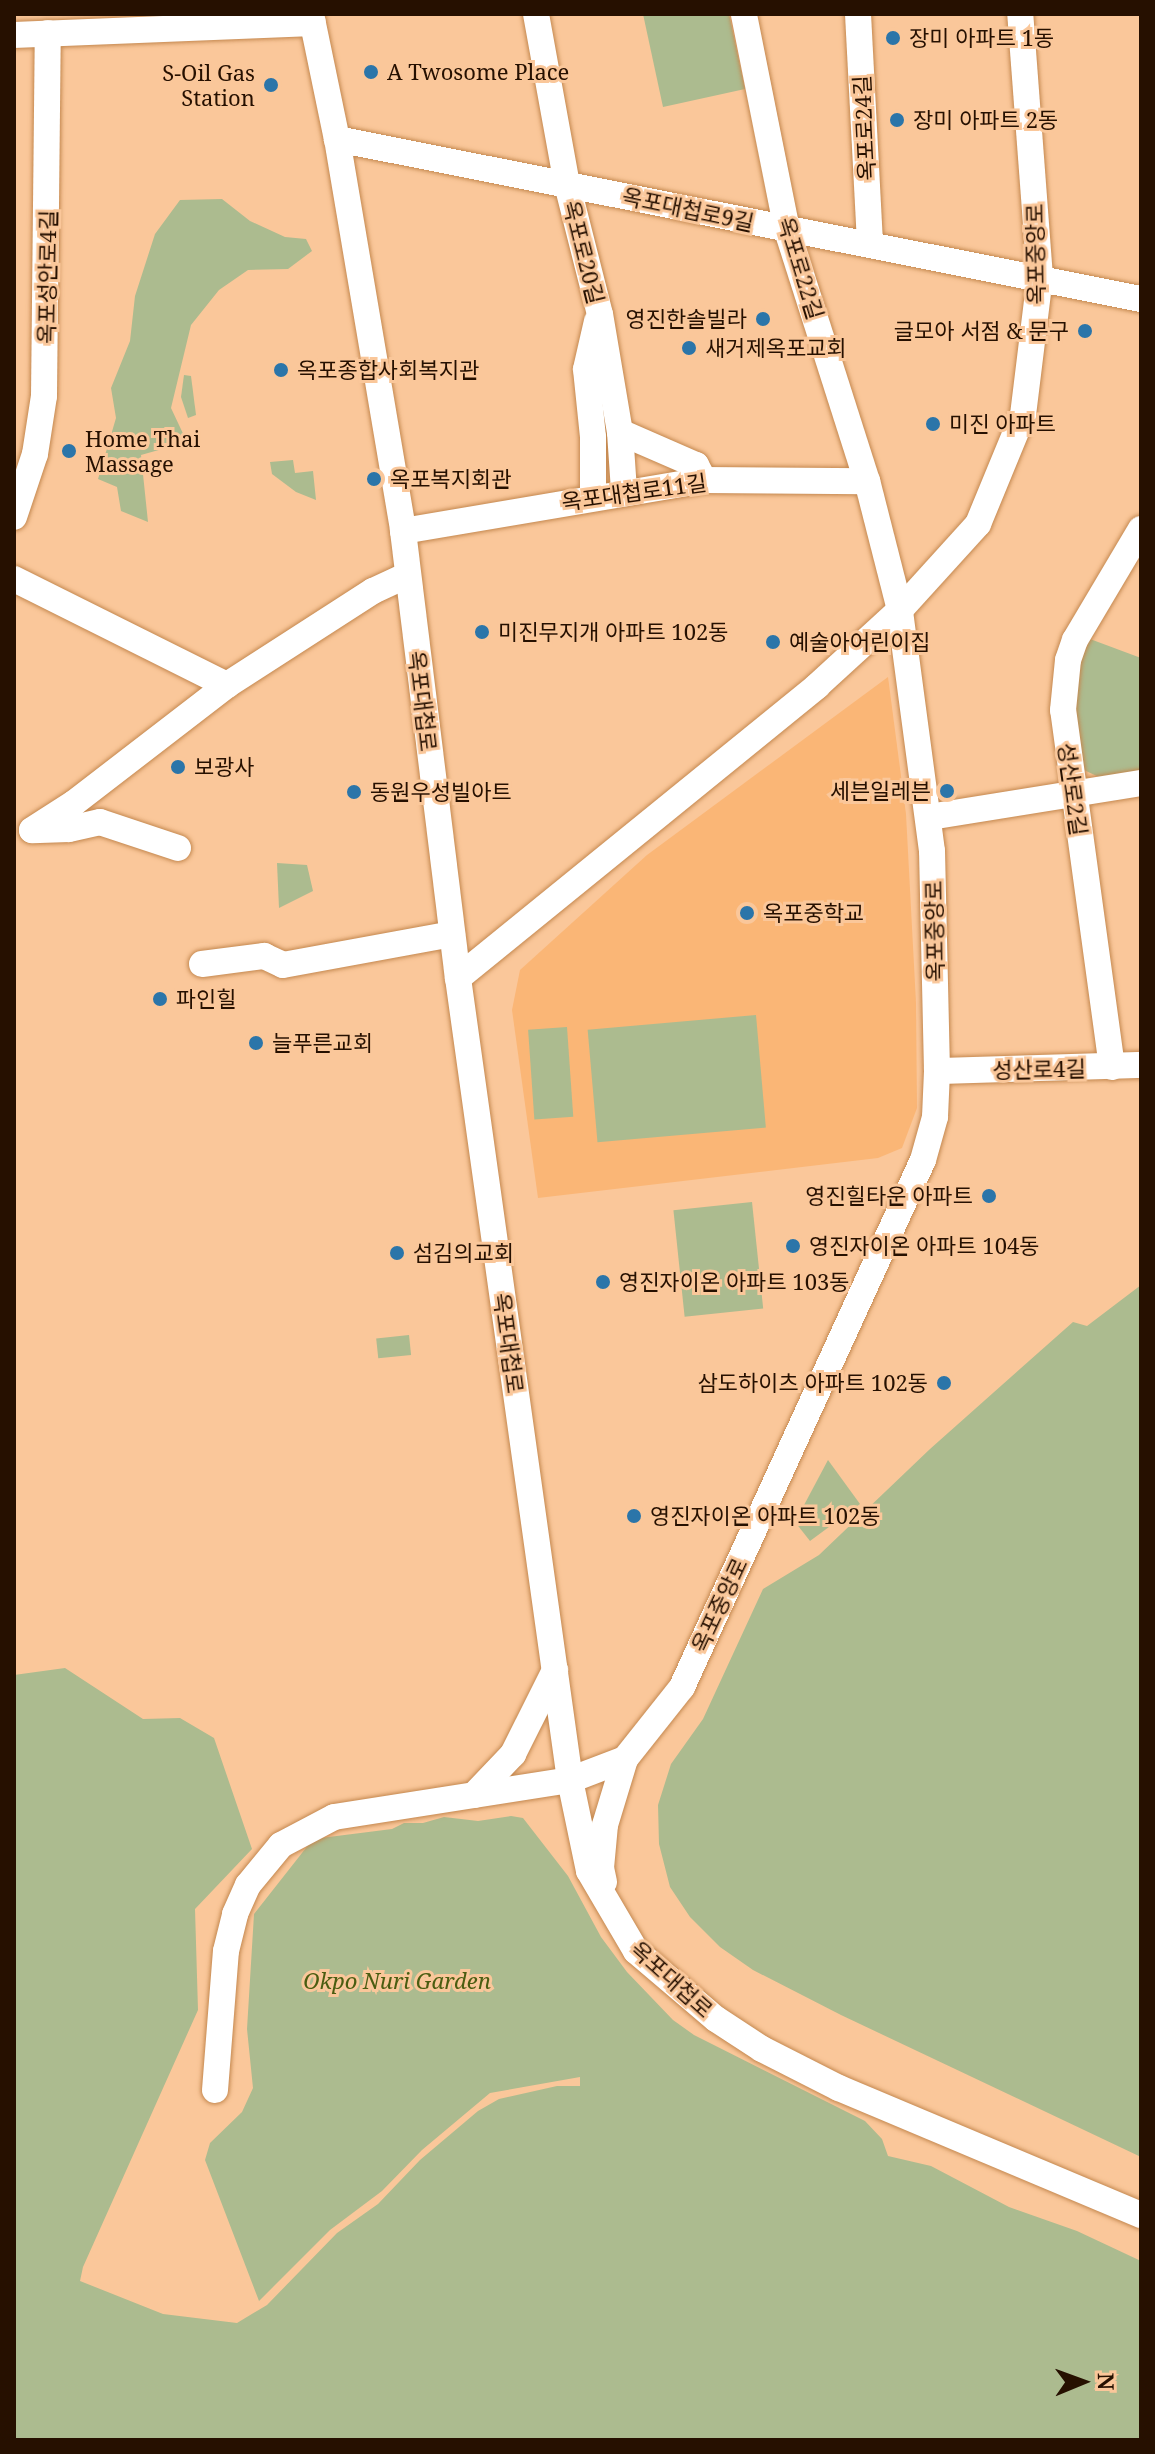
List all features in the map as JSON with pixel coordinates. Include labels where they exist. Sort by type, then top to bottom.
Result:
[{"type":"street","name":"옥포로20길","points":[[536,14],[567,184],[600,314],[620,432],[624,491]]},
{"type":"street","name":"옥포로22길","points":[[744,14],[787,230],[867,481],[900,610]]},
{"type":"street","name":"옥포로24길","points":[[858,14],[870,243]]},
{"type":"street","name":"옥포중앙로","points":[[625,1759],[682,1687],[923,1160],[935,1117],[937,1071],[929,817],[900,610],[956,552],[978,524],[1023,415],[1040,277],[1020,14]]},
{"type":"street","points":[[14,35],[312,18]]},
{"type":"street","name":"옥포대첩로","points":[[312,18],[337,139],[403,531],[458,978],[570,1780],[589,1871],[610,1912],[636,1951],[716,2019],[762,2049],[839,2088],[1141,2215]]},
{"type":"street","name":"옥포성안로4길","points":[[14,517],[35,454],[44,396],[48,33]]},
{"type":"street","name":"옥포대첩로9길","points":[[337,139],[1141,299]]},
{"type":"street","points":[[593,497],[593,437],[586,369],[600,314]]},
{"type":"street","points":[[620,432],[696,465],[704,480]]},
{"type":"street","name":"옥포대첩로11길","points":[[403,531],[624,491],[704,480],[867,481]]},
{"type":"street","name":"성산로2길","points":[[1112,1067],[1063,710],[1068,660],[1075,640],[1141,529]]},
{"type":"street","points":[[178,848],[100,822],[69,829],[32,830],[74,803],[227,685],[373,591],[407,575]]},
{"type":"street","points":[[14,579],[227,685]]},
{"type":"street","points":[[458,978],[817,686],[900,610]]},
{"type":"street","points":[[929,817],[1141,783]]},
{"type":"street","points":[[202,964],[264,956],[283,965],[452,934]]},
{"type":"street","name":"성산로4길","points":[[937,1071],[1141,1065]]},
{"type":"street","points":[[474,1795],[513,1754],[555,1670]]},
{"type":"street","points":[[215,2090],[226,1951],[235,1914],[248,1885],[281,1845],[334,1817],[570,1780],[625,1759]]},
{"type":"street","points":[[610,1912],[601,1868],[605,1825],[625,1759]]},
{"type":"shaded area","name":"옥포중학교","points":[[888,677],[906,814],[916,1003],[917,1108],[902,1148],[878,1158],[538,1198],[512,1010],[520,970],[647,855]]},
{"type":"green space","points":[[643,14],[729,14],[745,89],[663,107]]},
{"type":"green space","points":[[222,199],[250,221],[285,237],[306,239],[312,251],[288,269],[248,270],[219,290],[191,325],[171,408],[187,442],[141,455],[148,522],[121,511],[117,487],[98,479],[116,418],[111,388],[130,341],[135,296],[155,234],[180,200]]},
{"type":"green space","points":[[184,375],[191,376],[196,415],[188,418],[181,397]]},
{"type":"green space","points":[[293,460],[295,473],[313,471],[316,500],[296,492],[272,474],[270,462]]},
{"type":"green space","points":[[1090,639],[1141,658],[1141,770],[1101,778],[1084,770],[1074,715],[1077,670]]},
{"type":"green space","points":[[277,863],[307,865],[313,891],[279,908]]},
{"type":"green space","points":[[756,1015],[766,1128],[597,1142],[588,1030]]},
{"type":"green space","points":[[567,1027],[573,1117],[534,1120],[528,1030]]},
{"type":"green space","points":[[752,1202],[763,1308],[685,1317],[673,1210]]},
{"type":"green space","points":[[1141,1285],[1141,2157],[841,2015],[753,1970],[720,1947],[690,1917],[670,1887],[659,1844],[658,1805],[671,1764],[703,1719],[763,1589],[819,1555],[930,1449],[1073,1322],[1087,1326]]},
{"type":"green space","points":[[409,1335],[411,1355],[378,1358],[376,1338]]},
{"type":"green space","points":[[828,1460],[860,1504],[810,1541],[795,1522]]},
{"type":"green space","name":"Okpo Nuri Garden","points":[[65,1668],[143,1719],[180,1718],[214,1738],[252,1849],[195,1909],[198,2010],[83,2267],[80,2281],[163,2314],[237,2323],[267,2305],[337,2233],[378,2204],[420,2160],[478,2111],[499,2099],[557,2086],[580,2086],[580,2077],[490,2093],[422,2150],[382,2191],[330,2230],[259,2301],[205,2160],[210,2143],[242,2112],[253,2088],[247,2029],[254,1914],[313,1839],[392,1829],[404,1823],[423,1823],[444,1817],[478,1821],[511,1816],[523,1818],[568,1876],[601,1937],[627,1972],[673,2020],[694,2035],[865,2121],[882,2139],[888,2156],[931,2166],[1009,2207],[1077,2231],[1141,2261],[1141,2440],[14,2440],[14,1675]]},
{"type":"place","name":"장미 아파트 1동","points":[[893,38]]},
{"type":"place","name":"A Twosome Place","points":[[371,72]]},
{"type":"place","name":"S-Oil Gas Station","points":[[271,85]]},
{"type":"place","name":"장미 아파트 2동","points":[[897,120]]},
{"type":"place","name":"영진한솔빌라","points":[[763,319]]},
{"type":"place","name":"글모아 서점 & 문구","points":[[1085,331]]},
{"type":"place","name":"새거제옥포교회","points":[[689,348]]},
{"type":"place","name":"옥포종합사회복지관","points":[[281,370]]},
{"type":"place","name":"미진 아파트","points":[[933,424]]},
{"type":"place","name":"Home Thai Massage","points":[[69,451]]},
{"type":"place","name":"옥포복지회관","points":[[374,479]]},
{"type":"place","name":"미진무지개 아파트 102동","points":[[482,632]]},
{"type":"place","name":"예술아어린이집","points":[[773,642]]},
{"type":"place","name":"보광사","points":[[178,767]]},
{"type":"place","name":"세븐일레븐","points":[[947,791]]},
{"type":"place","name":"동원우성빌아트","points":[[354,792]]},
{"type":"place","name":"옥포중학교","points":[[747,913]]},
{"type":"place","name":"파인힐","points":[[160,999]]},
{"type":"place","name":"늘푸른교회","points":[[256,1043]]},
{"type":"place","name":"영진힐타운 아파트","points":[[989,1196]]},
{"type":"place","name":"영진자이온 아파트 104동","points":[[793,1246]]},
{"type":"place","name":"섬김의교회","points":[[397,1253]]},
{"type":"place","name":"영진자이온 아파트 103동","points":[[603,1282]]},
{"type":"place","name":"삼도하이츠 아파트 102동","points":[[944,1383]]},
{"type":"place","name":"영진자이온 아파트 102동","points":[[634,1516]]}]
